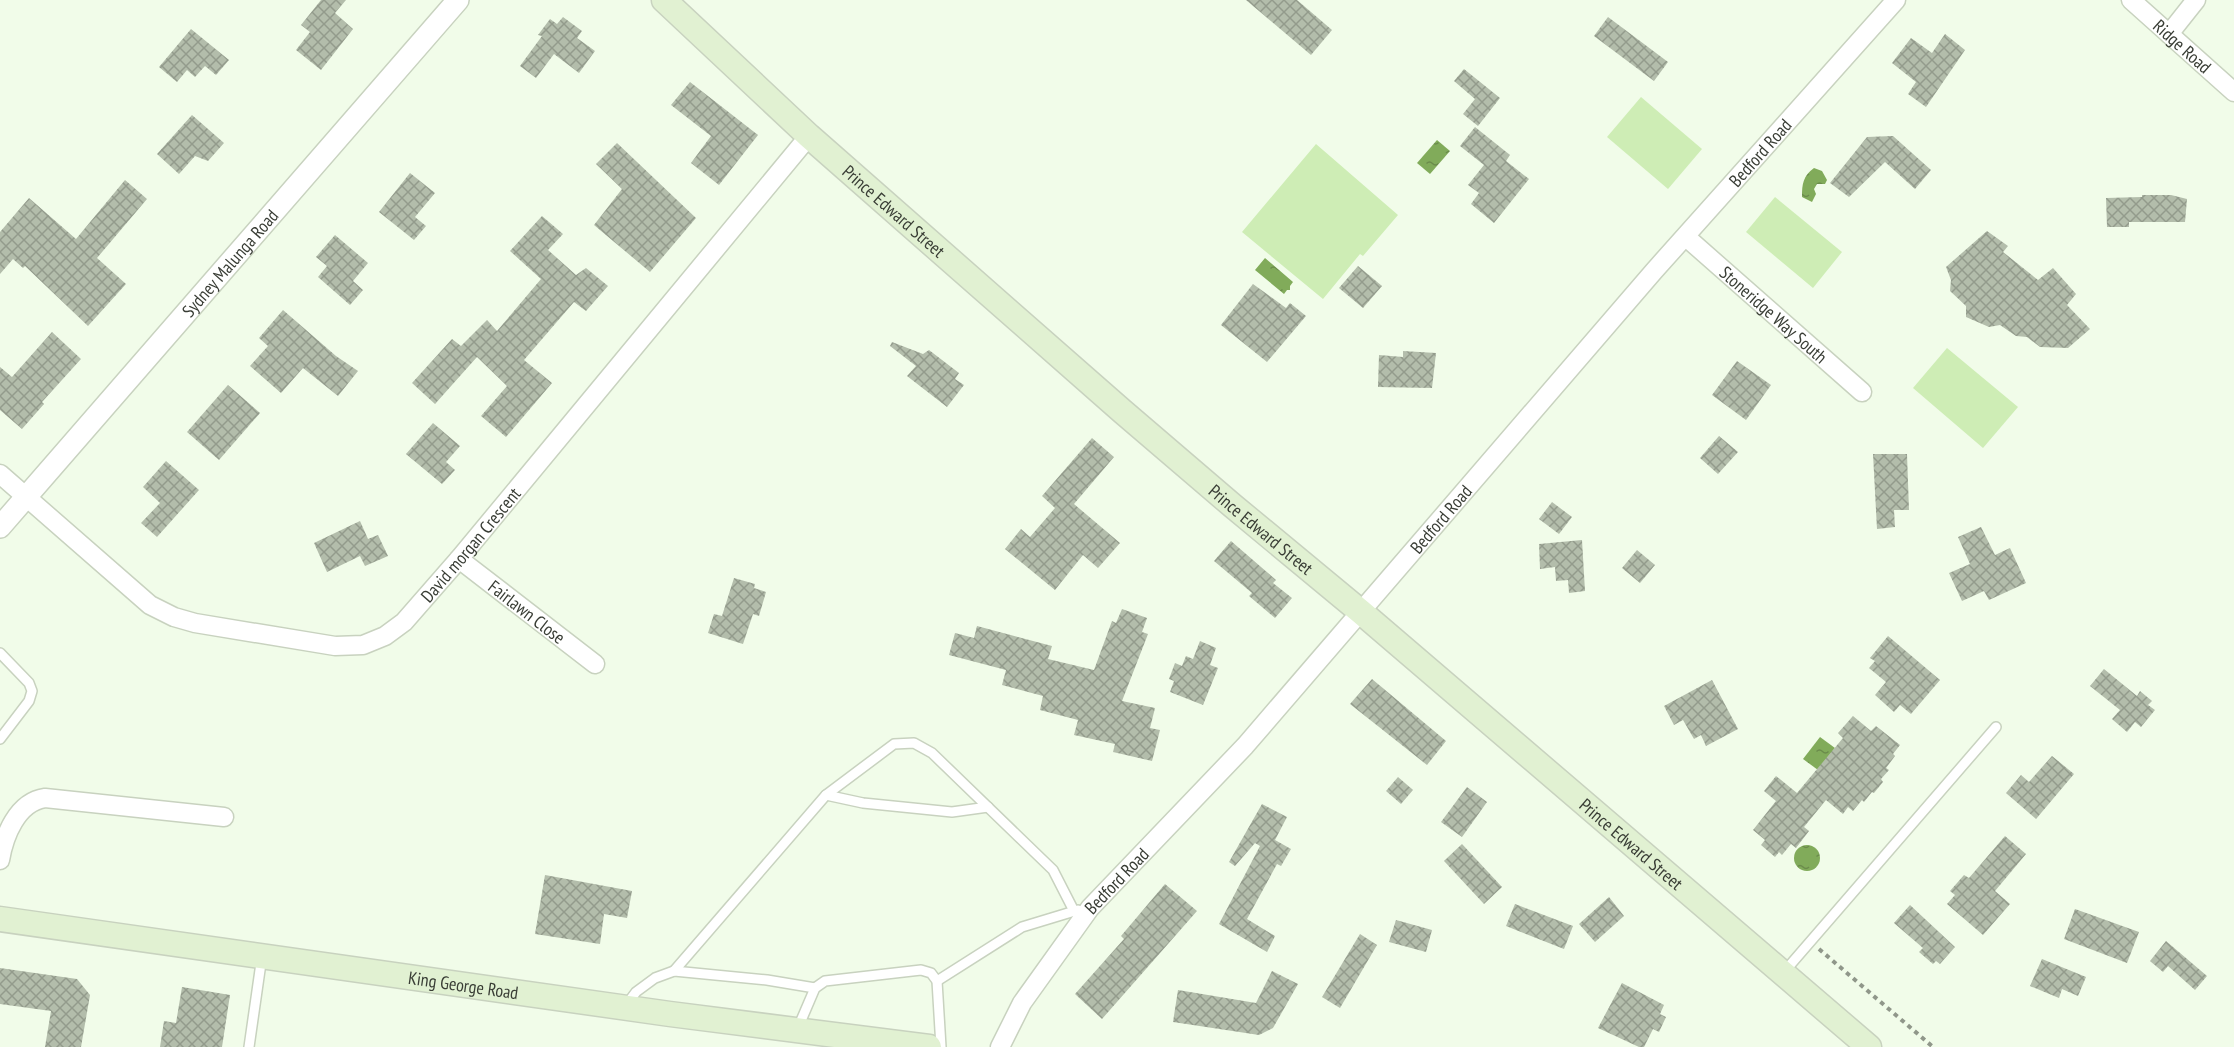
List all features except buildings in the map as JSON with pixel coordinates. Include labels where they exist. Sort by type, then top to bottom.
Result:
[{"type":"main road","name":"Prince Edward Street","points":[[664,0],[809,136],[1139,425],[1869,1047]]},
{"type":"main road","name":"King George Road","points":[[0,919],[624,1008],[928,1047]]},
{"type":"street","name":"Sydney Malunga Road","points":[[0,527],[458,0]]},
{"type":"street","name":"Bedford Road","points":[[1000,1047],[1022,1003],[1082,910],[1245,746],[1654,271],[1896,0]]},
{"type":"street","name":"Ridge Road","points":[[2131,0],[2234,92]]},
{"type":"street","points":[[2169,34],[2196,0]]},
{"type":"street","name":"David morgan Crescent","points":[[0,474],[150,605],[174,617],[195,623],[335,646],[363,645],[385,636],[404,622],[459,559],[809,136]]},
{"type":"street","name":"Stoneridge Way South","points":[[1686,237],[1862,392]]},
{"type":"street","name":"Fairlawn Close","points":[[459,559],[595,664]]},
{"type":"street","points":[[0,860],[4,840],[11,825],[36,799],[45,798],[224,817]]},
{"type":"lane","points":[[0,653],[28,683],[32,692],[29,701],[0,739]]},
{"type":"lane","points":[[1782,974],[1809,940],[1881,862],[1996,727]]},
{"type":"lane","points":[[674,971],[826,795],[894,744],[914,743],[932,753],[1053,870],[1082,910],[1022,927],[936,981]]},
{"type":"lane","points":[[826,795],[863,803],[952,812],[988,807]]},
{"type":"lane","points":[[249,1047],[261,956]]},
{"type":"lane","points":[[797,1030],[808,1000],[815,988],[825,981],[921,969],[930,973],[936,981],[941,1047]]},
{"type":"lane","points":[[624,1008],[636,992],[655,978],[674,971],[767,980],[815,988]]},
{"type":"path","points":[[1809,940],[1933,1047]]},
{"type":"shaded area","points":[[1641,97],[1702,149],[1668,189],[1607,137]]},
{"type":"shaded area","points":[[1316,144],[1398,215],[1363,256],[1360,254],[1323,299],[1242,232]]},
{"type":"shaded area","points":[[1775,197],[1842,252],[1813,288],[1746,232]]},
{"type":"shaded area","points":[[1947,348],[2018,407],[1983,448],[1913,388]]},
{"type":"water","points":[[1437,140],[1450,151],[1430,174],[1417,163]]},
{"type":"water","points":[[1814,168],[1822,171],[1827,180],[1825,184],[1817,184],[1812,202],[1802,197],[1802,192],[1805,177]]},
{"type":"water","points":[[1265,258],[1293,282],[1290,290],[1284,294],[1255,270]]},
{"type":"water","points":[[1820,737],[1835,748],[1818,770],[1803,759]]},
{"type":"water","points":[[1807,845],[1816,849],[1820,858],[1816,867],[1807,871],[1798,867],[1794,858],[1798,849]]}]
